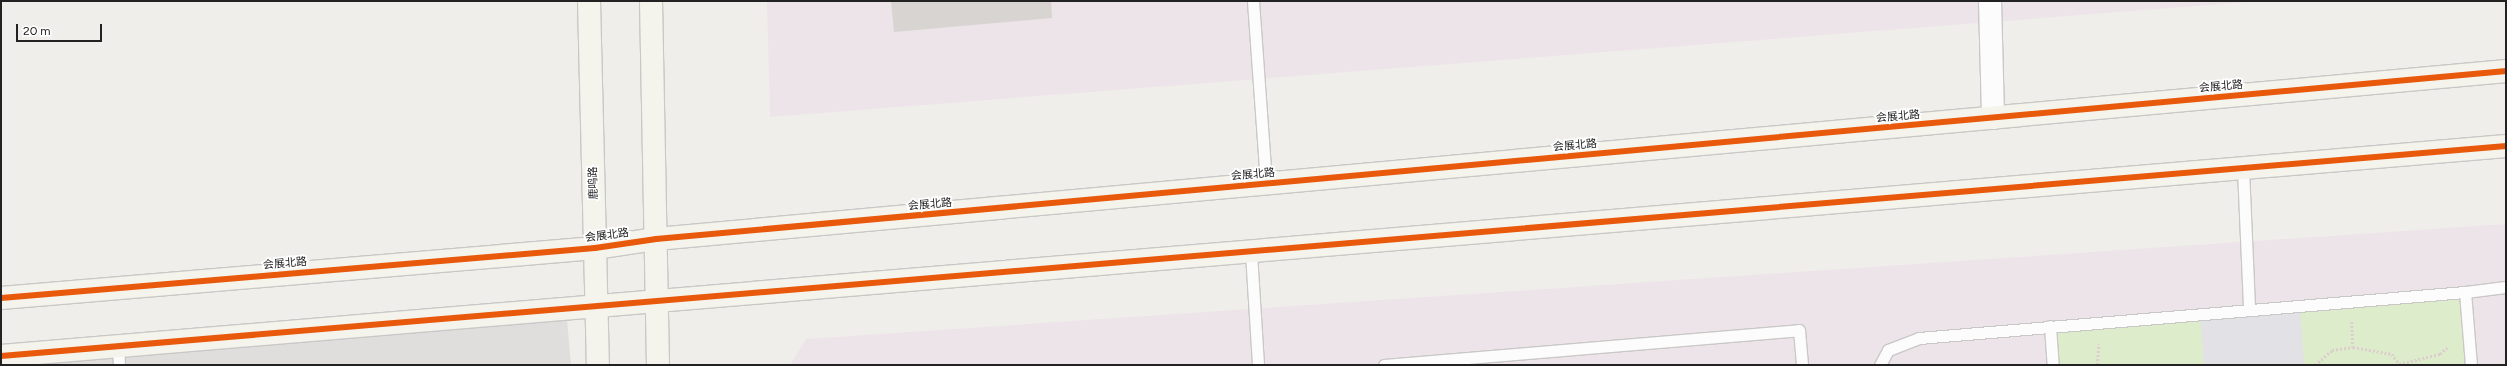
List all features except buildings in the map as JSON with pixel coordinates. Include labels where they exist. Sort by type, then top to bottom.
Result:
[{"type":"main road","name":"鹿鸣路","points":[[589,1],[598,365]]},
{"type":"main road","points":[[651,1],[658,365]]},
{"type":"main road","name":"会展北路","points":[[1,298],[595,248],[656,240],[2506,71]]},
{"type":"main road","points":[[1,356],[118,355],[597,306],[656,303],[2506,146]]},
{"type":"street","points":[[1990,1],[1993,118]]},
{"type":"lane","points":[[1253,1],[1266,184]]},
{"type":"lane","points":[[2243,169],[2249,309]]},
{"type":"lane","points":[[1251,253],[1258,365]]},
{"type":"lane","points":[[1880,365],[1888,350],[1919,338],[2506,288]]},
{"type":"lane","points":[[2465,292],[2471,365]]},
{"type":"lane","points":[[2050,326],[2053,365]]},
{"type":"lane","points":[[1384,365],[1800,330],[1802,365]]},
{"type":"path","points":[[2315,365],[2332,350],[2353,347],[2392,354],[2400,364],[2440,354],[2468,329]]},
{"type":"shaded area","points":[[767,1],[2261,1],[770,117]]},
{"type":"shaded area","points":[[2506,224],[2506,365],[790,365],[806,339]]},
{"type":"shaded area","points":[[2300,305],[2304,365],[2204,365],[2200,314]]},
{"type":"shaded area","points":[[566,308],[571,365],[1,365]]},
{"type":"green space","points":[[2465,292],[2471,365],[2053,365],[2050,326]]},
{"type":"cycle path","points":[[1,298],[595,248],[656,239],[2506,71]]},
{"type":"cycle path","points":[[1,356],[2506,146]]}]
